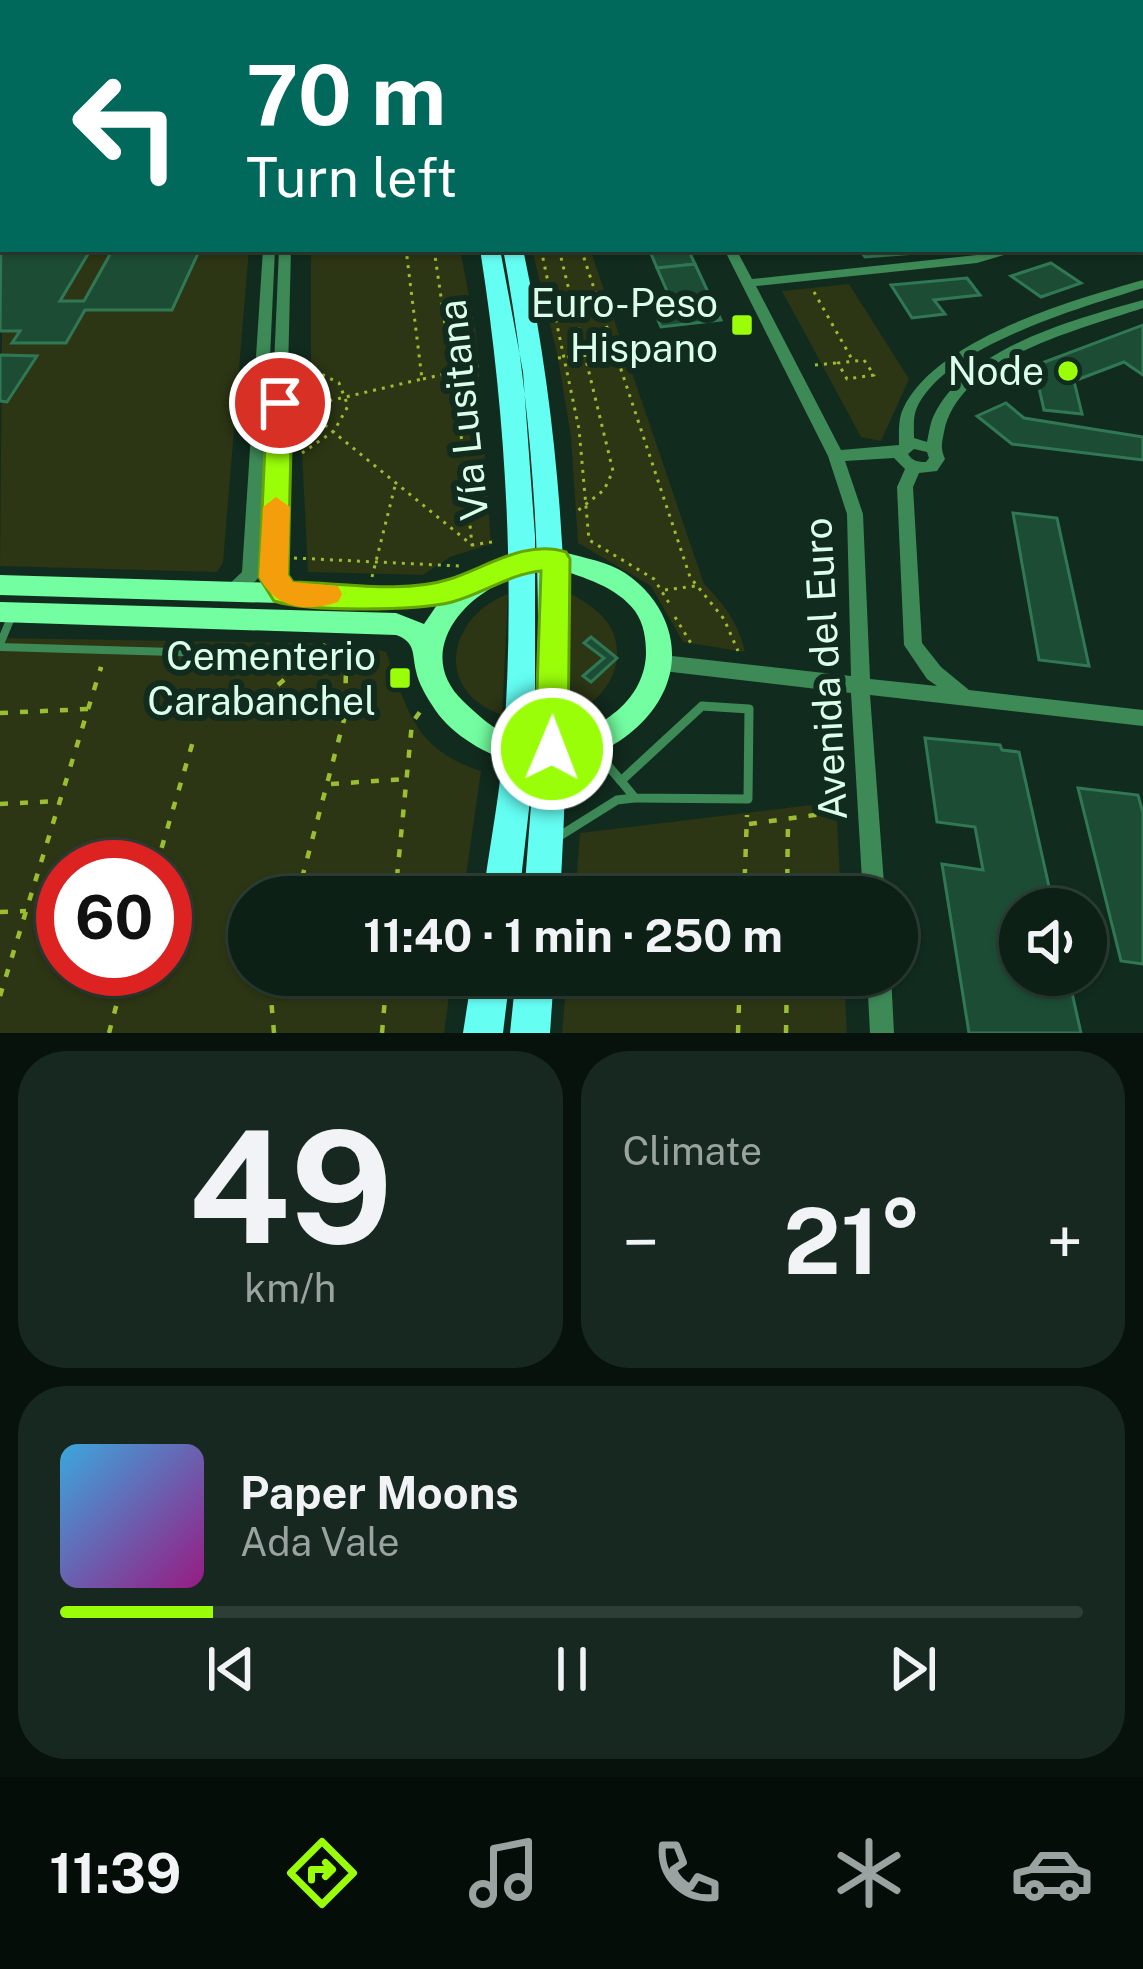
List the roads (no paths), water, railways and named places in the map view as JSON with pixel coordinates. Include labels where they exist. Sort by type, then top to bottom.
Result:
[{"type":"main road","name":"Vía Lusitana","points":[[491,252],[511,372],[510,551],[535,750]]},
{"type":"main road","name":"Vía Lusitana","points":[[514,252],[538,389],[556,559],[535,750]]},
{"type":"main road","points":[[535,750],[546,844],[544,876]]},
{"type":"main road","points":[[506,876],[535,750]]},
{"type":"main road","points":[[483,1033],[488,996]]},
{"type":"main road","points":[[530,1033],[533,996]]},
{"type":"street","points":[[231,591],[251,575],[268,252]]},
{"type":"street","points":[[284,593],[274,577],[285,252]]},
{"type":"street","name":"Avenida del Euro","points":[[732,252],[836,456],[855,514],[873,876]]},
{"type":"street","points":[[943,252],[951,262]]},
{"type":"street","points":[[748,283],[951,262],[1003,252]]},
{"type":"street","points":[[1143,284],[1028,322],[969,349],[943,367],[907,414],[904,461],[914,466],[936,463],[933,430],[941,411],[978,370],[1016,350],[1143,304]]},
{"type":"street","points":[[836,456],[932,449]]},
{"type":"street","points":[[914,466],[905,487],[913,645],[934,673],[968,698]]},
{"type":"street","points":[[0,584],[416,597],[510,551],[602,570],[629,586],[650,610],[661,636],[663,663],[650,697],[624,724],[589,741],[535,750],[487,738],[454,715],[436,688],[430,652],[440,613],[465,575]]},
{"type":"street","points":[[7,612],[396,624],[412,629],[430,652]]},
{"type":"street","points":[[663,663],[1143,718]]},
{"type":"street","points":[[880,996],[882,1033]]},
{"type":"lane","points":[[7,612],[0,646],[243,654]]},
{"type":"lane","points":[[546,844],[617,800],[748,799],[749,709],[702,706],[620,782]]},
{"type":"lane","points":[[589,741],[635,798]]},
{"type":"place","name":"Euro-Peso Hispano","points":[[742,325]]},
{"type":"place","name":"Node","points":[[1068,371]]},
{"type":"place","name":"Cementerio Carabanchel","points":[[400,678]]}]
